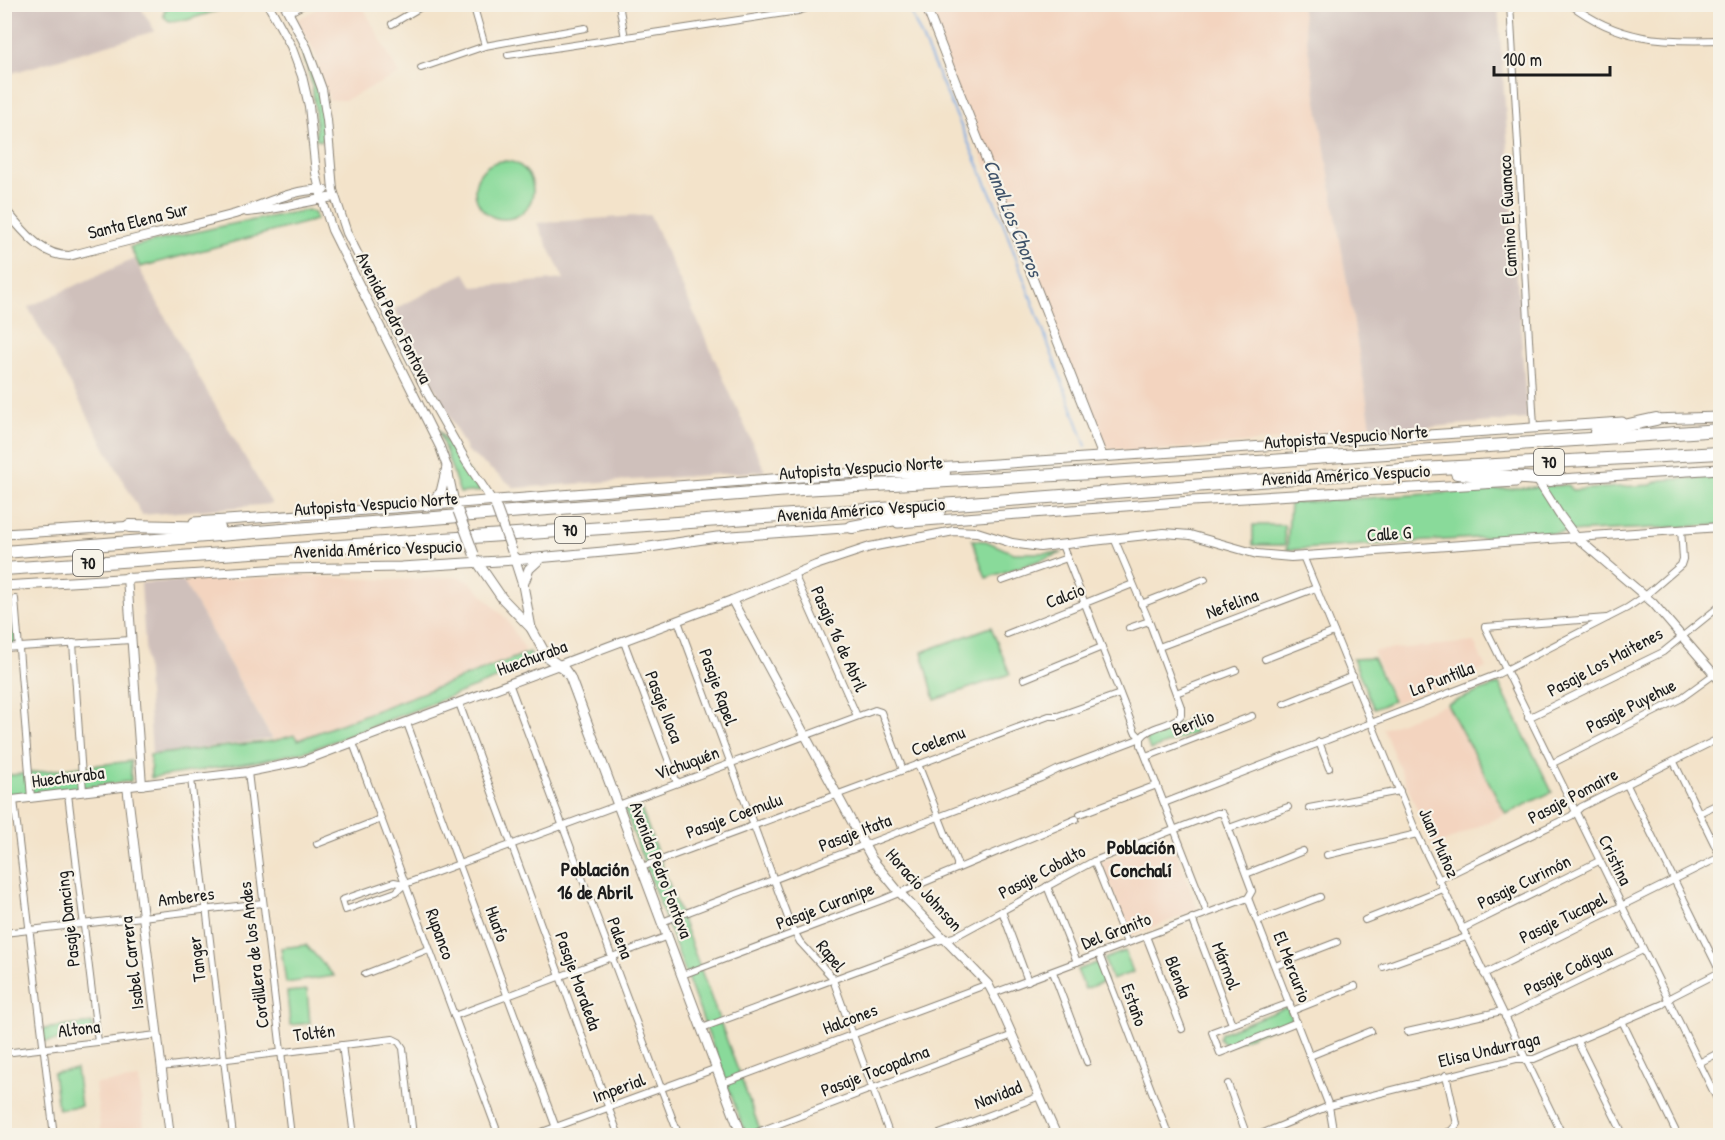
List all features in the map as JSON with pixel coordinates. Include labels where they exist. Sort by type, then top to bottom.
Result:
[{"type":"highway","points":[[1555,441],[1656,419]]},
{"type":"highway","name":"Autopista Vespucio Norte","points":[[4,552],[802,489],[1032,477],[1720,430]]},
{"type":"highway","name":"Autopista Vespucio Norte","points":[[4,569],[969,503],[1402,470],[1720,453]]},
{"type":"highway","points":[[1402,470],[1551,480]]},
{"type":"highway","points":[[887,471],[1032,477]]},
{"type":"highway","points":[[852,527],[969,503]]},
{"type":"highway","points":[[129,526],[283,529]]},
{"type":"main road","name":"Avenida Américo Vespucio","points":[[4,534],[428,506],[457,508],[642,488],[1534,427],[1720,417]]},
{"type":"main road","points":[[428,506],[441,492],[447,467]]},
{"type":"main road","name":"Avenida Américo Vespucio","points":[[4,586],[282,569],[401,567],[475,558],[544,557],[636,549],[717,537],[1192,501],[1720,469]]},
{"type":"main road","name":"Avenida Pedro Fontova","points":[[494,504],[523,585],[531,628]]},
{"type":"main road","name":"Avenida Pedro Fontova","points":[[457,508],[475,558],[502,598],[531,628],[547,657],[565,670],[572,680],[742,1136]]},
{"type":"main road","points":[[523,585],[529,569],[544,557]]},
{"type":"street","name":"Avenida Pedro Fontova","points":[[268,4],[291,46],[303,76],[309,105],[311,138],[319,189],[332,230],[440,447],[457,508]]},
{"type":"street","name":"Avenida Pedro Fontova","points":[[284,4],[307,48],[324,97],[334,194],[354,248],[428,394],[466,461],[494,504]]},
{"type":"street","points":[[288,13],[305,4]]},
{"type":"street","points":[[392,24],[426,4]]},
{"type":"street","points":[[473,4],[485,46]]},
{"type":"street","points":[[619,4],[625,38]]},
{"type":"street","points":[[508,55],[798,11],[820,4]]},
{"type":"street","points":[[925,4],[1103,457]]},
{"type":"street","name":"Camino El Guanaco","points":[[1510,4],[1534,427]]},
{"type":"street","points":[[1570,4],[1600,23],[1640,37],[1668,41],[1720,40]]},
{"type":"street","points":[[421,68],[485,46],[585,28]]},
{"type":"street","points":[[311,138],[321,144],[329,138]]},
{"type":"street","name":"Santa Elena Sur","points":[[4,209],[46,252],[60,256],[238,213],[265,202],[319,189],[334,194]]},
{"type":"street","name":"Santa Elena Sur","points":[[238,213],[267,211],[322,199],[334,194]]},
{"type":"street","points":[[1538,481],[1575,537],[1645,596],[1717,672],[1720,681]]},
{"type":"street","name":"Calle G","points":[[1062,545],[1181,533],[1257,554],[1303,556],[1720,527]]},
{"type":"street","name":"La Puntilla","points":[[1164,803],[1504,670],[1607,618],[1645,596],[1683,562],[1681,530]]},
{"type":"street","name":"Huechuraba","points":[[9,801],[248,772],[303,761],[624,642],[862,549],[954,531],[977,532],[1029,546],[1062,545]]},
{"type":"street","points":[[1114,538],[1149,621],[1182,710],[1180,718],[1146,732],[1140,743],[1207,913]]},
{"type":"street","points":[[1062,545],[1135,732],[1141,738]]},
{"type":"street","name":"Juan Muñoz","points":[[1303,556],[1417,834],[1563,1136]]},
{"type":"street","points":[[1002,581],[1067,558]]},
{"type":"street","name":"Pasaje 16 de Abril","points":[[794,574],[857,716]]},
{"type":"street","points":[[127,577],[142,784]]},
{"type":"street","points":[[1141,604],[1205,579]]},
{"type":"street","name":"Calcio","points":[[1007,634],[1133,584]]},
{"type":"street","name":"Nefelina","points":[[1159,647],[1316,588]]},
{"type":"street","points":[[15,599],[31,798]]},
{"type":"street","name":"Horacio Johnson","points":[[732,600],[864,846],[899,892],[946,939],[994,993],[1057,1136]]},
{"type":"street","name":"Pasaje Los Maitenes","points":[[1528,718],[1659,654],[1720,606]]},
{"type":"street","name":"Cristina","points":[[1607,618],[1485,627],[1504,670],[1720,1105]]},
{"type":"street","name":"Pasaje Rapel","points":[[678,621],[730,764]]},
{"type":"street","points":[[1129,628],[1149,621]]},
{"type":"street","points":[[1265,659],[1334,632]]},
{"type":"street","points":[[4,648],[131,640]]},
{"type":"street","name":"Pasaje Iloca","points":[[624,642],[677,783]]},
{"type":"street","points":[[73,644],[83,792]]},
{"type":"street","points":[[1024,679],[1102,647]]},
{"type":"street","points":[[1176,693],[1236,670]]},
{"type":"street","name":"Pasaje Puyehue","points":[[1551,764],[1680,699],[1717,672]]},
{"type":"street","points":[[1284,704],[1353,676]]},
{"type":"street","name":"Palena","points":[[509,683],[679,1136]]},
{"type":"street","name":"Coelemu","points":[[837,794],[1049,716],[1058,716],[1120,694]]},
{"type":"street","name":"Pasaje Moraleda","points":[[459,703],[619,1136]]},
{"type":"street","name":"Pasaje 16 de Abril","points":[[879,710],[903,770]]},
{"type":"street","name":"Vichuquén","points":[[405,884],[394,882],[342,900],[345,910],[396,892],[405,884],[857,716],[879,710]]},
{"type":"street","name":"Berilio","points":[[1146,757],[1252,716]]},
{"type":"street","name":"Huafo","points":[[407,723],[559,1136]]},
{"type":"street","name":"Pasaje Itata","points":[[662,922],[1141,738]]},
{"type":"street","name":"Pasaje Pomaire","points":[[1438,880],[1720,738]]},
{"type":"street","points":[[1319,742],[1329,768]]},
{"type":"street","name":"Rupanco","points":[[353,743],[499,1136]]},
{"type":"street","points":[[1674,762],[1720,856]]},
{"type":"street","name":"Rapel","points":[[730,764],[794,933],[829,972],[833,980],[890,1136]]},
{"type":"street","points":[[918,764],[957,868]]},
{"type":"street","name":"Cordillera de los Andes","points":[[248,772],[291,1136]]},
{"type":"street","name":"Tanger","points":[[191,779],[233,1136]]},
{"type":"street","name":"Pasaje Curanipe","points":[[682,975],[882,900],[1157,784]]},
{"type":"street","points":[[1627,785],[1720,972]]},
{"type":"street","name":"Isabel Carrera","points":[[127,786],[170,1136]]},
{"type":"street","points":[[1309,808],[1400,791]]},
{"type":"street","name":"Pasaje Dancing","points":[[68,794],[98,1042]]},
{"type":"street","name":"Pasaje Coemulu","points":[[642,867],[837,794]]},
{"type":"street","points":[[9,801],[29,930],[54,1136]]},
{"type":"street","points":[[1700,813],[1720,803]]},
{"type":"street","points":[[1229,828],[1288,807]]},
{"type":"street","name":"Pasaje Cobalto","points":[[702,1028],[954,937],[1094,861],[1222,813]]},
{"type":"street","name":"El Mercurio","points":[[1222,813],[1252,891],[1248,898],[1329,1106],[1334,1136]]},
{"type":"street","points":[[317,844],[381,819]]},
{"type":"street","points":[[1327,855],[1417,834]]},
{"type":"street","points":[[1246,874],[1303,851]]},
{"type":"street","name":"Pasaje Tucapel","points":[[1484,974],[1720,856]]},
{"type":"street","points":[[1094,861],[1127,943]]},
{"type":"street","name":"Pasaje Curimón","points":[[1462,929],[1599,861]]},
{"type":"street","points":[[1047,886],[1077,962]]},
{"type":"street","points":[[1365,920],[1443,890]]},
{"type":"street","points":[[1258,921],[1320,897]]},
{"type":"street","name":"Del Granito","points":[[994,993],[1248,898]]},
{"type":"street","name":"Amberes","points":[[4,933],[263,903]]},
{"type":"street","points":[[1002,911],[1028,981]]},
{"type":"street","name":"Mármol","points":[[1192,918],[1232,1024]]},
{"type":"street","points":[[454,1016],[668,936]]},
{"type":"street","name":"Blenda","points":[[1146,936],[1182,1029]]},
{"type":"street","points":[[1383,967],[1466,937]]},
{"type":"street","points":[[1275,966],[1337,942]]},
{"type":"street","points":[[365,974],[429,949]]},
{"type":"street","name":"Pasaje Codigua","points":[[1407,1032],[1503,1014],[1643,950]]},
{"type":"street","name":"Estaño","points":[[1099,954],[1169,1136]]},
{"type":"street","points":[[1053,972],[1087,1062]]},
{"type":"street","name":"Elisa Undurraga","points":[[1256,1136],[1329,1106],[1446,1075],[1516,1059],[1534,1059],[1622,1022],[1720,972]]},
{"type":"street","name":"Halcones","points":[[723,1083],[988,984]]},
{"type":"street","points":[[1293,1011],[1355,986]]},
{"type":"street","points":[[1290,1003],[1212,1032],[1220,1053],[1297,1022]]},
{"type":"street","points":[[1622,1022],[1678,1136]]},
{"type":"street","points":[[1310,1056],[1371,1031]]},
{"type":"street","name":"Altona","points":[[4,1053],[157,1035]]},
{"type":"street","name":"Pasaje Tocopalma","points":[[747,1136],[1013,1035]]},
{"type":"street","name":"Toltén","points":[[161,1067],[390,1039],[399,1042],[403,1051],[413,1136]]},
{"type":"street","points":[[1577,1041],[1624,1136]]},
{"type":"street","points":[[342,1045],[354,1136]]},
{"type":"street","points":[[1699,1063],[1720,1052]]},
{"type":"street","name":"Imperial","points":[[531,1136],[717,1068]]},
{"type":"street","points":[[1436,1136],[1451,1131],[1457,1124],[1446,1075]]},
{"type":"street","points":[[1228,1084],[1247,1136]]},
{"type":"street","name":"Navidad","points":[[933,1136],[1040,1096]]},
{"type":"shaded area","points":[[5,4],[139,5],[155,31],[5,75]]},
{"type":"shaded area","points":[[324,5],[362,5],[399,74],[345,100],[329,100],[314,50],[297,20]]},
{"type":"shaded area","points":[[918,5],[1301,5],[1372,432],[1138,452],[1104,447]]},
{"type":"shaded area","points":[[1301,5],[1498,5],[1527,419],[1372,432]]},
{"type":"shaded area","points":[[650,215],[765,471],[515,488],[467,451],[395,309],[465,273],[473,287],[564,279],[537,223]]},
{"type":"shaded area","points":[[134,259],[187,357],[272,504],[142,515],[28,307]]},
{"type":"shaded area","points":[[300,576],[394,580],[459,577],[470,582],[506,619],[525,649],[521,656],[298,740],[294,735],[274,741],[183,581]]},
{"type":"shaded area","points":[[183,581],[272,739],[152,754],[141,583]]},
{"type":"shaded area","points":[[1474,642],[1486,668],[1395,703],[1373,651]]},
{"type":"shaded area","points":[[1447,704],[1506,814],[1433,847],[1383,729]]},
{"type":"shaded area","points":[[1170,837],[1198,910],[1130,936],[1101,862]]},
{"type":"shaded area","points":[[139,1079],[145,1135],[101,1135],[95,1084]]},
{"type":"green space","points":[[174,4],[235,5],[187,20],[169,21],[164,17],[164,11]]},
{"type":"green space","points":[[299,46],[310,65],[318,88],[325,135],[321,141],[316,139],[313,91],[308,68]]},
{"type":"green space","points":[[498,161],[510,161],[525,169],[533,184],[533,196],[525,211],[510,219],[498,219],[483,211],[475,196],[475,184],[483,169]]},
{"type":"green space","points":[[307,210],[314,212],[316,220],[140,267],[130,247],[227,225]]},
{"type":"green space","points":[[438,429],[481,491],[460,493]]},
{"type":"green space","points":[[1720,476],[1720,525],[1287,550],[1290,503],[1568,485],[1573,490],[1651,485],[1661,480]]},
{"type":"green space","points":[[1253,525],[1284,525],[1285,545],[1253,545]]},
{"type":"green space","points":[[972,540],[986,541],[1013,553],[1062,553],[986,578]]},
{"type":"green space","points":[[5,599],[12,599],[16,644],[5,645]]},
{"type":"green space","points":[[991,627],[1010,674],[935,700],[922,652]]},
{"type":"green space","points":[[530,652],[535,664],[310,750],[260,761],[151,778],[150,755],[274,741],[294,735],[298,740]]},
{"type":"green space","points":[[1373,658],[1393,701],[1374,709],[1353,659]]},
{"type":"green space","points":[[1499,684],[1552,792],[1506,814],[1447,704]]},
{"type":"green space","points":[[1188,716],[1195,733],[1150,750],[1146,739],[1184,722]]},
{"type":"green space","points":[[131,761],[131,781],[5,798],[4,776]]},
{"type":"green space","points":[[639,803],[762,1135],[746,1135],[624,808]]},
{"type":"green space","points":[[306,945],[334,976],[286,983],[281,948]]},
{"type":"green space","points":[[1125,951],[1133,972],[1112,980],[1104,959]]},
{"type":"green space","points":[[1099,962],[1106,981],[1085,989],[1077,970]]},
{"type":"green space","points":[[307,990],[310,1023],[290,1025],[287,992]]},
{"type":"green space","points":[[1287,1007],[1292,1020],[1226,1046],[1219,1039],[1221,1033]]},
{"type":"green space","points":[[92,1023],[93,1037],[44,1042],[43,1029]]},
{"type":"green space","points":[[76,1069],[81,1106],[58,1109],[53,1073]]},
{"type":"waterway","name":"Canal Los Choros","points":[[907,4],[999,212],[1086,446]]},
{"type":"district","name":"Población Conchalí","points":[[1141,858]]},
{"type":"district","name":"Población 16 de Abril","points":[[595,880]]}]
